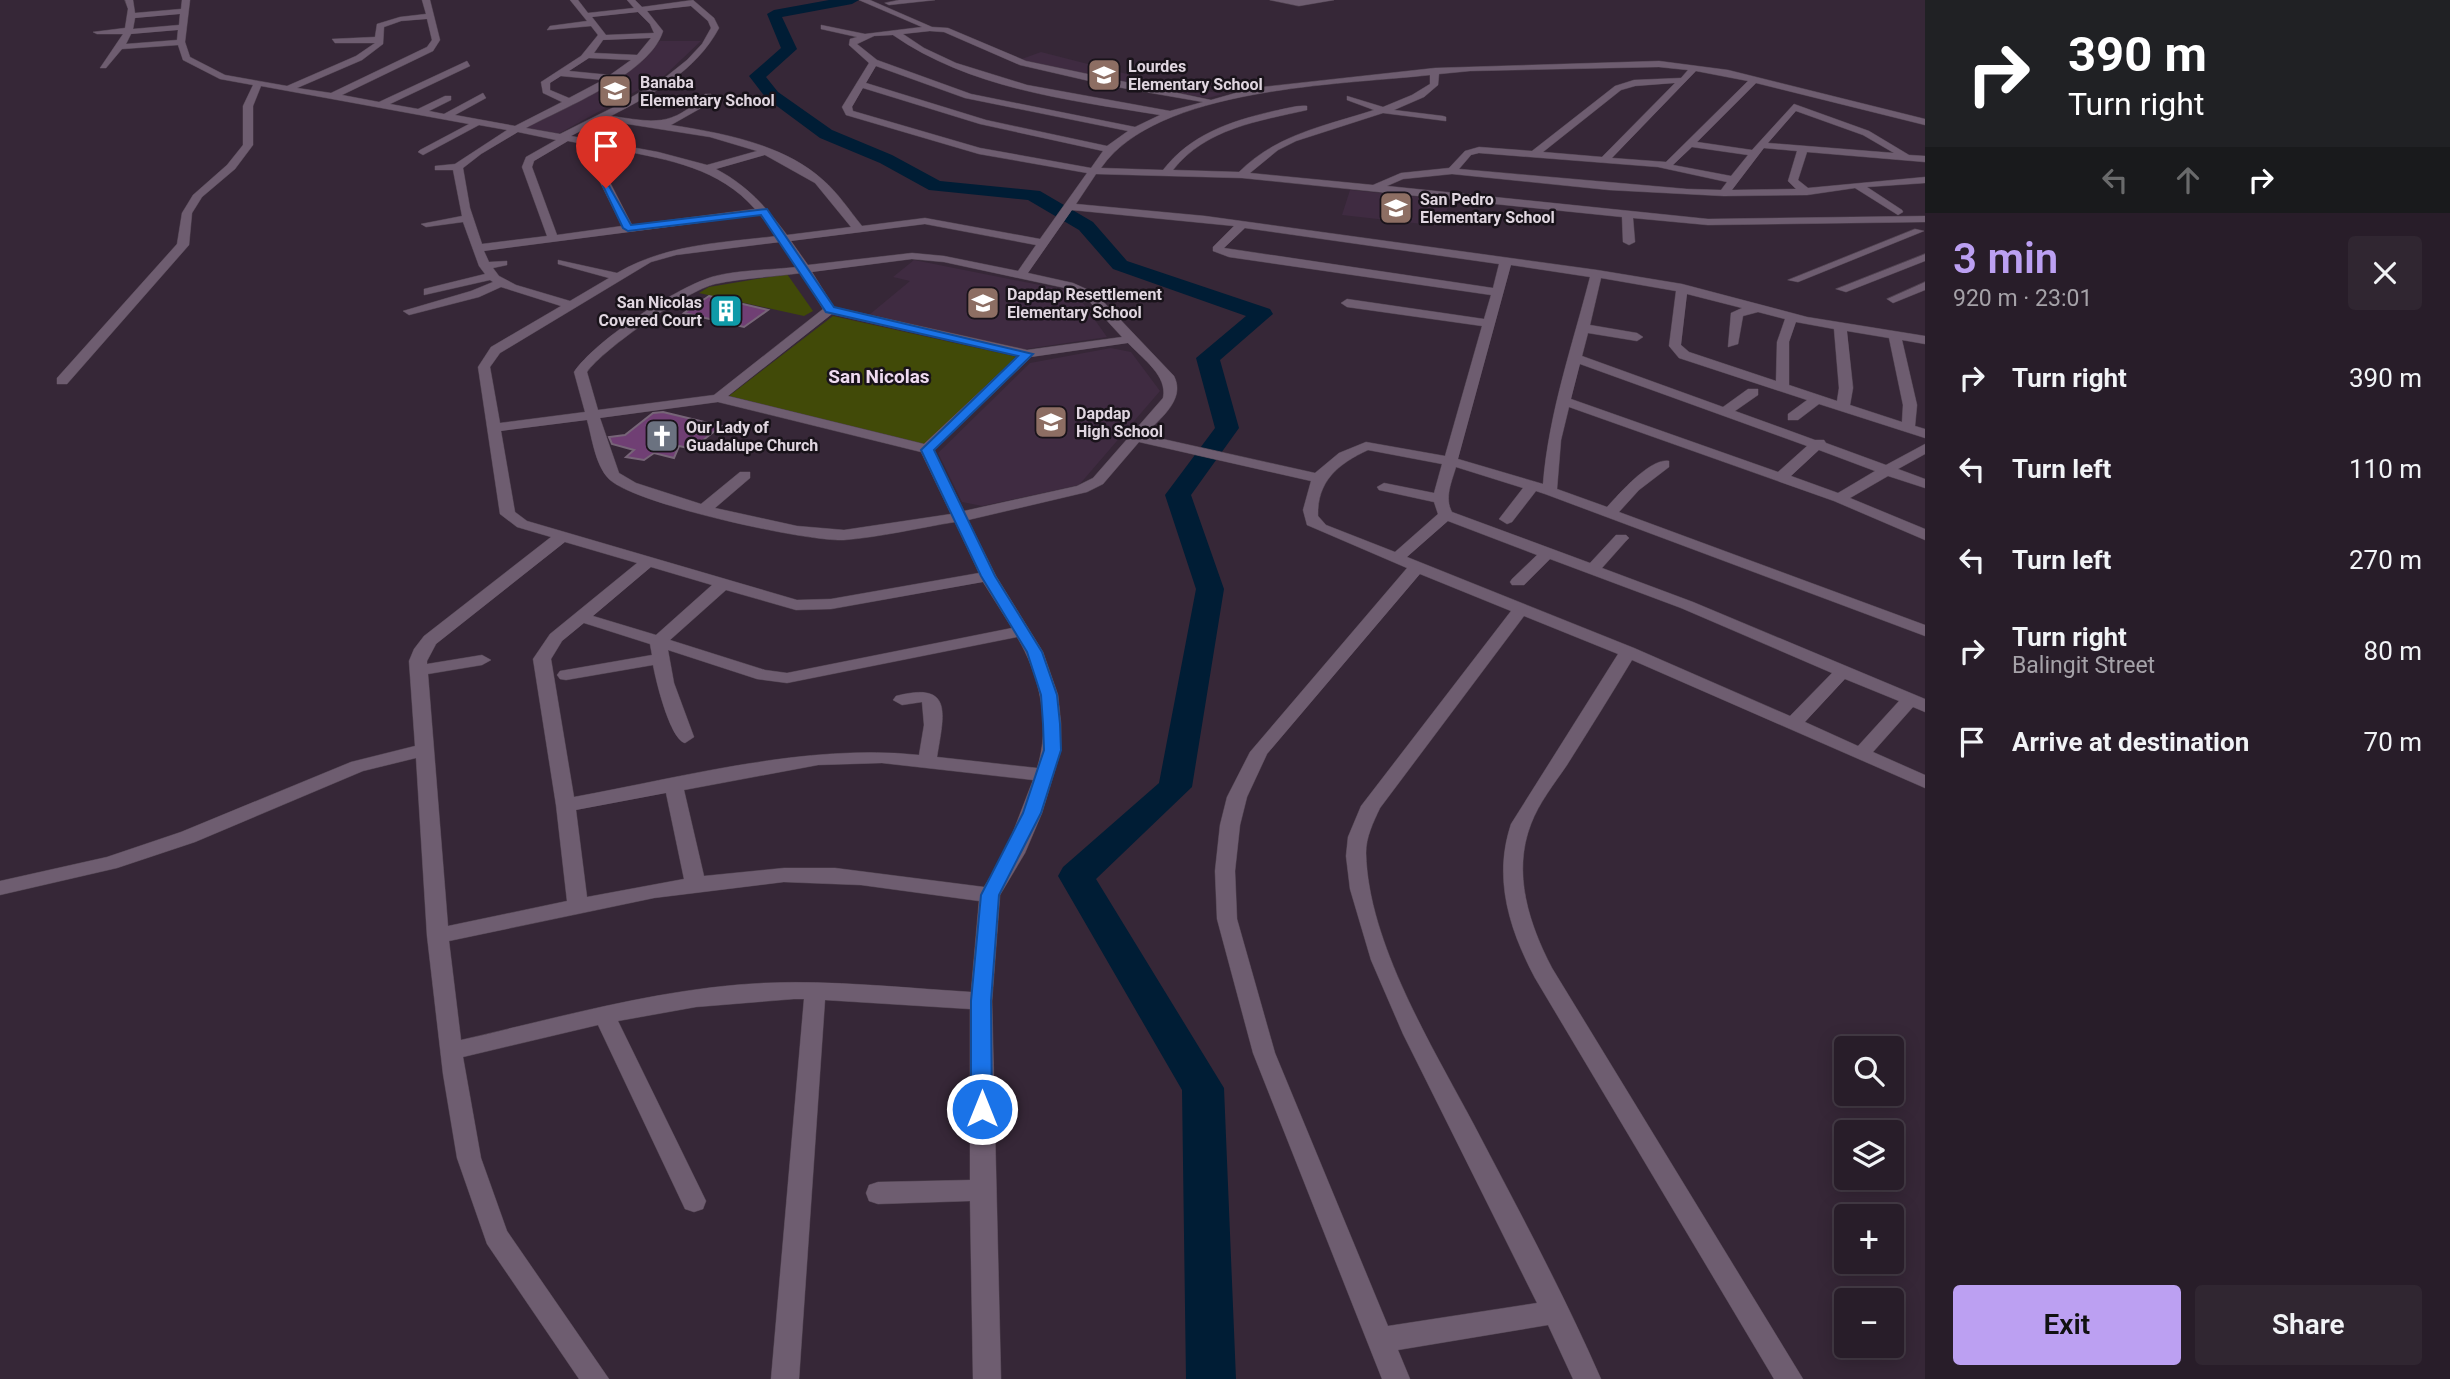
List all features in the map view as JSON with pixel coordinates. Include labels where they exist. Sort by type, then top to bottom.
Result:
[{"type":"street","points":[[329,98],[430,49],[436,40],[426,0]]},
{"type":"street","points":[[878,6],[893,2],[931,0]]},
{"type":"street","points":[[1275,0],[1299,4],[1330,0]]},
{"type":"street","points":[[575,3],[631,1],[657,30]]},
{"type":"street","points":[[864,1],[917,21],[930,29]]},
{"type":"street","points":[[553,238],[527,167],[530,159],[562,138],[667,81],[712,39],[715,28],[711,20],[690,2],[639,9],[595,25]]},
{"type":"street","points":[[103,66],[125,37],[130,8],[187,3],[182,35],[186,58],[201,68],[257,86],[617,146],[705,169],[742,190],[764,211],[830,310],[1027,354],[1132,339]]},
{"type":"street","points":[[575,3],[595,25],[595,47]]},
{"type":"street","points":[[284,90],[367,54],[380,39],[380,26],[386,22],[430,16]]},
{"type":"street","points":[[550,28],[648,17]]},
{"type":"street","points":[[595,25],[657,30]]},
{"type":"street","points":[[824,27],[864,36],[930,29],[945,30],[990,51],[1064,74],[1211,101]]},
{"type":"street","points":[[439,168],[458,167],[470,155],[511,130],[612,78],[649,48],[657,30]]},
{"type":"street","points":[[97,32],[125,37],[182,35]]},
{"type":"street","points":[[895,32],[928,53],[996,78],[1170,114]]},
{"type":"street","points":[[125,37],[182,35]]},
{"type":"street","points":[[864,36],[853,44],[874,62],[968,96],[1071,119],[1136,130]]},
{"type":"street","points":[[335,41],[380,39]]},
{"type":"street","points":[[568,101],[544,88],[545,82],[595,47],[649,48]]},
{"type":"street","points":[[586,55],[639,58]]},
{"type":"street","points":[[874,62],[847,107],[849,113],[979,151],[1091,171],[1242,175],[1627,215],[1735,223],[1898,216],[1925,219]]},
{"type":"street","points":[[1020,276],[1091,171],[1109,149],[1136,130],[1170,114],[1211,101],[1265,89],[1434,71],[1633,63],[1696,67],[1755,79],[1925,122]]},
{"type":"street","points":[[378,106],[467,64]]},
{"type":"street","points":[[1603,161],[1696,67]]},
{"type":"street","points":[[1242,175],[1253,162],[1277,145],[1384,111],[1430,89],[1436,80],[1434,71]]},
{"type":"street","points":[[559,73],[612,78]]},
{"type":"street","points":[[303,74],[317,76]]},
{"type":"street","points":[[1661,166],[1674,162],[1755,79]]},
{"type":"street","points":[[1533,155],[1618,88],[1634,83],[1683,80]]},
{"type":"street","points":[[860,84],[969,121],[1109,149]]},
{"type":"street","points":[[62,381],[183,245],[187,213],[198,195],[231,167],[248,145],[248,112],[251,94],[257,86]]},
{"type":"street","points":[[1265,89],[1316,113]]},
{"type":"street","points":[[1724,193],[1758,149],[1808,93]]},
{"type":"street","points":[[443,118],[484,96]]},
{"type":"street","points":[[660,127],[698,106],[708,96]]},
{"type":"street","points":[[417,113],[448,98]]},
{"type":"street","points":[[1350,98],[1384,111],[1443,119]]},
{"type":"street","points":[[1794,107],[1866,133],[1908,157]]},
{"type":"street","points":[[1166,173],[1173,161],[1208,136],[1241,123],[1304,108]]},
{"type":"street","points":[[599,117],[733,141],[764,152],[813,177],[859,229]]},
{"type":"street","points":[[1328,119],[1340,124]]},
{"type":"street","points":[[423,152],[475,124]]},
{"type":"street","points":[[1807,192],[1793,181],[1805,149],[1818,138]]},
{"type":"street","points":[[1692,144],[1805,149],[1925,159]]},
{"type":"street","points":[[617,146],[596,164],[628,228]]},
{"type":"street","points":[[1452,171],[1473,151],[1661,166],[1734,180]]},
{"type":"street","points":[[705,169],[764,152]]},
{"type":"street","points":[[458,167],[469,218],[493,275]]},
{"type":"street","points":[[1375,188],[1401,176],[1452,171],[1628,188],[1724,193],[1807,192],[1925,180]]},
{"type":"street","points":[[1858,186],[1922,232]]},
{"type":"street","points":[[480,248],[764,211]]},
{"type":"street","points":[[1064,211],[1243,224],[1597,273],[1682,288],[1792,317],[1925,340]]},
{"type":"street","points":[[1627,215],[1629,242]]},
{"type":"street","points":[[426,224],[469,218]]},
{"type":"street","points":[[988,576],[811,606],[780,602],[522,524],[508,514],[492,428],[485,361],[495,350],[657,256],[935,221],[1043,243]]},
{"type":"street","points":[[1243,224],[1217,247],[1219,251],[1497,292]]},
{"type":"street","points":[[1794,280],[1922,232]]},
{"type":"street","points":[[919,256],[1069,285],[1087,293],[1169,379],[1172,389],[1170,399],[1098,481],[1082,489],[960,517],[829,536],[778,528],[636,487],[615,477],[607,463],[580,372],[596,353],[710,281],[803,268],[919,256]]},
{"type":"street","points":[[1842,289],[1925,257]]},
{"type":"street","points":[[1506,261],[1440,499],[1446,515],[1593,569],[1917,703],[1860,755]]},
{"type":"street","points":[[562,262],[620,276]]},
{"type":"street","points":[[409,312],[475,294],[503,263]]},
{"type":"street","points":[[1550,491],[1553,444],[1562,400],[1576,358],[1597,273]]},
{"type":"street","points":[[428,292],[493,275],[572,304]]},
{"type":"street","points":[[1894,299],[1925,286]]},
{"type":"street","points":[[1682,288],[1675,346],[1684,355],[1925,434]]},
{"type":"street","points":[[1347,303],[1488,323]]},
{"type":"street","points":[[1732,344],[1737,313],[1758,308]]},
{"type":"street","points":[[718,398],[830,310]]},
{"type":"street","points":[[1782,388],[1785,332],[1792,317]]},
{"type":"street","points":[[1840,326],[1846,388],[1842,409]]},
{"type":"street","points":[[1583,328],[1637,337]]},
{"type":"street","points":[[1895,335],[1910,405],[1908,430]]},
{"type":"street","points":[[927,450],[1027,354]]},
{"type":"street","points":[[1576,358],[1819,443],[1925,484]]},
{"type":"street","points":[[1727,410],[1753,392]]},
{"type":"street","points":[[492,428],[718,398],[927,450],[988,576],[1035,652],[1049,695],[1052,750],[1023,836],[990,895],[981,1001],[987,1379]]},
{"type":"street","points":[[1562,400],[1839,498],[1925,535]]},
{"type":"street","points":[[1793,417],[1815,400]]},
{"type":"street","points":[[1138,438],[1318,478]]},
{"type":"street","points":[[1781,477],[1819,443]]},
{"type":"street","points":[[1318,478],[1344,456],[1366,446],[1451,461],[1534,485],[1610,512],[1925,631]]},
{"type":"street","points":[[1839,498],[1925,448]]},
{"type":"street","points":[[1610,512],[1634,487],[1664,464]]},
{"type":"street","points":[[706,508],[745,475]]},
{"type":"street","points":[[1318,478],[1319,487],[1309,506],[1311,522],[1321,528],[1628,652],[1925,782]]},
{"type":"street","points":[[1507,519],[1534,485]]},
{"type":"street","points":[[1384,486],[1440,499]]},
{"type":"street","points":[[1396,559],[1446,515]]},
{"type":"street","points":[[562,537],[430,640],[422,649],[419,670],[438,936],[451,1051],[469,1158],[496,1236],[595,1379]]},
{"type":"street","points":[[1593,569],[1621,537]]},
{"type":"street","points":[[1518,582],[1548,553]]},
{"type":"street","points":[[578,908],[566,805],[542,659],[556,638],[648,563]]},
{"type":"street","points":[[1396,1379],[1264,1053],[1227,919],[1225,871],[1230,825],[1237,797],[1259,752],[1417,567]]},
{"type":"street","points":[[566,675],[659,651],[722,584]]},
{"type":"street","points":[[1522,608],[1371,806],[1358,836],[1356,857],[1366,910],[1392,984],[1587,1379]]},
{"type":"street","points":[[581,617],[659,651],[787,678],[1022,631]]},
{"type":"street","points":[[659,651],[685,737]]},
{"type":"street","points":[[1628,652],[1521,823],[1513,856],[1512,878],[1517,906],[1528,944],[1543,972],[1789,1379]]},
{"type":"street","points":[[419,670],[482,660]]},
{"type":"street","points":[[1792,725],[1842,672]]},
{"type":"street","points":[[902,700],[924,696],[931,699],[933,725],[927,761]]},
{"type":"street","points":[[0,888],[123,859],[199,832],[337,774],[425,750]]},
{"type":"street","points":[[566,805],[818,759],[882,757],[1045,775]]},
{"type":"street","points":[[674,786],[696,885]]},
{"type":"street","points":[[438,936],[696,885],[785,874],[990,895]]},
{"type":"street","points":[[451,1051],[605,1017],[731,994],[815,993],[981,1001]]},
{"type":"street","points":[[785,1379],[815,993]]},
{"type":"street","points":[[605,1017],[694,1201]]},
{"type":"street","points":[[878,1193],[982,1191]]},
{"type":"street","points":[[1379,1340],[1555,1312]]},
{"type":"shaded area","name":"Banaba Elementary School","points":[[660,41],[701,41],[664,76],[558,134],[521,127],[631,68]]},
{"type":"shaded area","name":"Lourdes Elementary School","points":[[1041,52],[1158,82],[1223,94],[1208,98],[1091,79],[1019,60]]},
{"type":"shaded area","name":"San Pedro Elementary School","points":[[1350,190],[1451,200],[1440,226],[1342,215]]},
{"type":"shaded area","name":"Dapdap Resettlement Elementary School","points":[[914,260],[1075,292],[1107,337],[1019,350],[869,315],[910,281],[893,277]]},
{"type":"shaded area","name":"Dapdap High School","points":[[1111,348],[1131,352],[1160,391],[1079,485],[982,506],[962,502],[938,453],[1030,363]]},
{"type":"green space","points":[[787,274],[813,311],[804,316],[699,293],[709,287]]},
{"type":"green space","points":[[833,316],[1018,357],[926,445],[729,396]]},
{"type":"building","name":"San Nicolas Covered Court","points":[[709,296],[768,310],[744,327],[684,313]]},
{"type":"building","name":"Our Lady of Guadalupe Church","points":[[663,412],[721,426],[692,449],[679,446],[674,458],[654,453],[644,460],[626,457],[634,450],[612,444],[609,437],[625,435],[653,413]]},
{"type":"waterway","points":[[852,0],[774,14],[789,49],[757,76],[772,95],[826,134],[886,159],[936,186],[1033,195],[1086,226],[1120,265],[1262,314],[1208,358],[1227,428],[1178,495],[1210,589],[1175,787],[1076,876],[1203,1088],[1211,1379]]},
{"type":"place","name":"Lourdes Elementary School","points":[[1104,75]]},
{"type":"place","name":"Banaba Elementary School","points":[[615,91]]},
{"type":"place","name":"San Pedro Elementary School","points":[[1396,208]]},
{"type":"place","name":"Dapdap Resettlement Elementary School","points":[[983,303]]},
{"type":"place","name":"San Nicolas Covered Court","points":[[726,311]]},
{"type":"place","name":"Dapdap High School","points":[[1051,422]]},
{"type":"place","name":"Our Lady of Guadalupe Church","points":[[662,436]]},
{"type":"district","name":"San Nicolas","points":[[879,376]]},
{"type":"route","points":[[606,188],[628,228],[764,211],[830,310],[1027,354],[927,450],[988,576],[1035,652],[1049,695],[1052,724],[1052,750],[1032,813],[1023,836],[990,895],[981,1001],[982,1109]]}]
